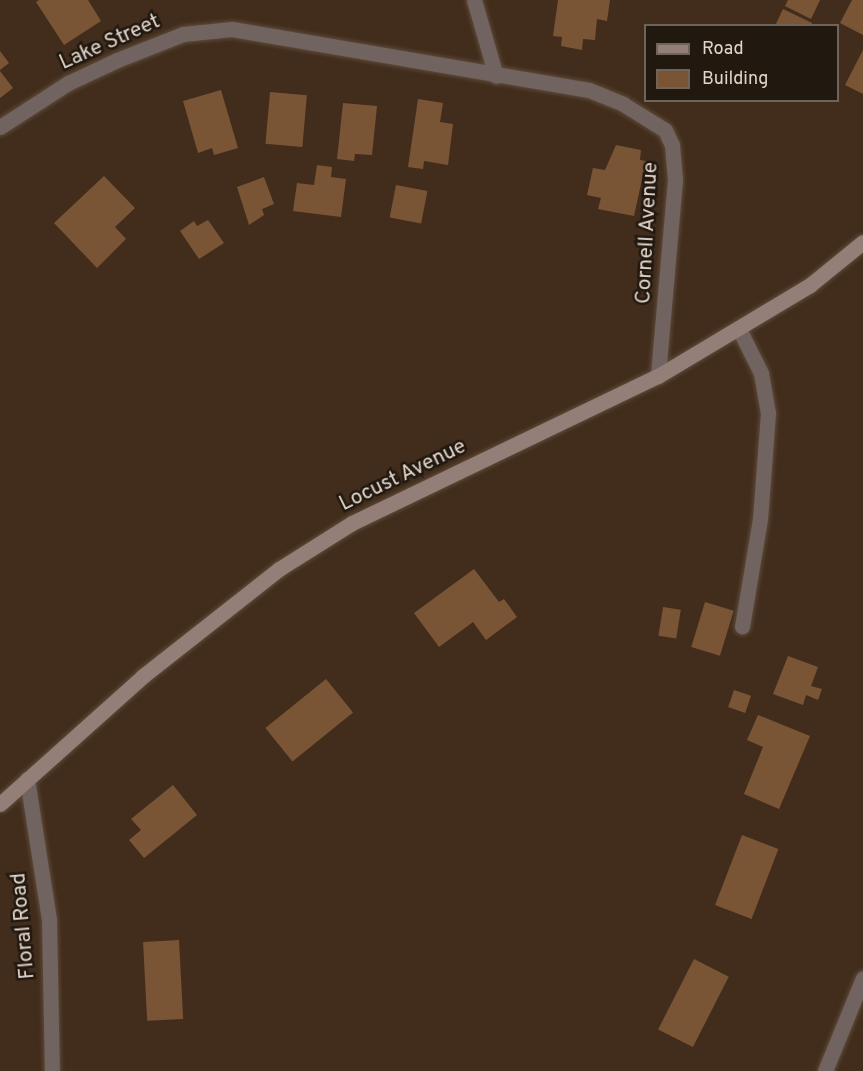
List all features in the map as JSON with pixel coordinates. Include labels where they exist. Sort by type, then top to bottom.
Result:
[{"type":"street","points":[[474,0],[496,76]]},
{"type":"street","name":"Lake Street","points":[[0,128],[68,83],[117,60],[183,34],[232,29],[496,76]]},
{"type":"street","name":"Cornell Avenue","points":[[496,76],[589,90],[623,104],[666,130],[672,144],[675,180],[658,376]]},
{"type":"street","name":"Locust Avenue","points":[[0,804],[143,676],[279,569],[352,523],[658,376],[810,285],[863,242]]},
{"type":"street","points":[[739,329],[761,373],[768,413],[760,519],[742,627]]},
{"type":"street","name":"Floral Road","points":[[27,779],[49,920],[52,1071]]},
{"type":"street","points":[[825,1071],[863,978]]},
{"type":"building","points":[[39,0],[88,0],[101,21],[64,45],[36,2]]},
{"type":"building","points":[[558,0],[610,0],[607,21],[597,19],[595,40],[583,39],[582,50],[561,46],[562,37],[553,36]]},
{"type":"building","points":[[788,0],[820,0],[811,19],[785,6]]},
{"type":"building","points":[[852,0],[863,0],[863,35],[840,23]]},
{"type":"building","points":[[783,9],[812,23],[812,24],[776,24]]},
{"type":"building","points":[[863,50],[863,94],[845,85]]},
{"type":"building","points":[[0,51],[9,63],[0,70]]},
{"type":"building","points":[[0,71],[13,88],[0,98]]},
{"type":"building","points":[[221,90],[238,148],[214,155],[212,148],[198,153],[183,101]]},
{"type":"building","points":[[270,92],[307,95],[302,147],[265,144]]},
{"type":"building","points":[[418,99],[443,103],[440,122],[453,124],[448,165],[424,161],[423,169],[408,167]]},
{"type":"building","points":[[343,103],[377,106],[372,155],[355,154],[354,161],[337,159]]},
{"type":"building","points":[[616,145],[641,150],[640,160],[646,161],[634,216],[598,209],[601,198],[587,195],[593,168],[605,170]]},
{"type":"building","points":[[317,165],[332,167],[331,177],[346,179],[341,217],[293,211],[297,183],[314,185]]},
{"type":"building","points":[[104,176],[135,208],[115,227],[126,239],[97,268],[54,223]]},
{"type":"building","points":[[264,177],[274,204],[262,209],[264,215],[249,225],[237,187]]},
{"type":"building","points":[[396,185],[427,191],[421,223],[390,217]]},
{"type":"building","points":[[208,220],[224,243],[199,259],[180,231],[194,221],[197,226]]},
{"type":"building","points":[[474,569],[499,602],[504,599],[517,617],[486,640],[473,622],[439,647],[414,613]]},
{"type":"building","points":[[705,602],[734,611],[720,656],[691,647]]},
{"type":"building","points":[[663,607],[681,610],[676,638],[658,636]]},
{"type":"building","points":[[788,656],[818,667],[811,686],[822,689],[818,700],[806,695],[803,705],[773,694]]},
{"type":"building","points":[[326,679],[353,712],[292,762],[265,728]]},
{"type":"building","points":[[734,690],[751,696],[745,713],[728,707]]},
{"type":"building","points":[[758,715],[810,736],[779,809],[744,794],[763,747],[747,740]]},
{"type":"building","points":[[173,785],[197,815],[144,858],[129,840],[141,830],[131,819]]},
{"type":"building","points":[[742,835],[778,849],[752,919],[715,905]]},
{"type":"building","points":[[179,940],[183,1019],[147,1021],[143,942]]},
{"type":"building","points":[[694,959],[729,977],[693,1047],[658,1029]]}]
